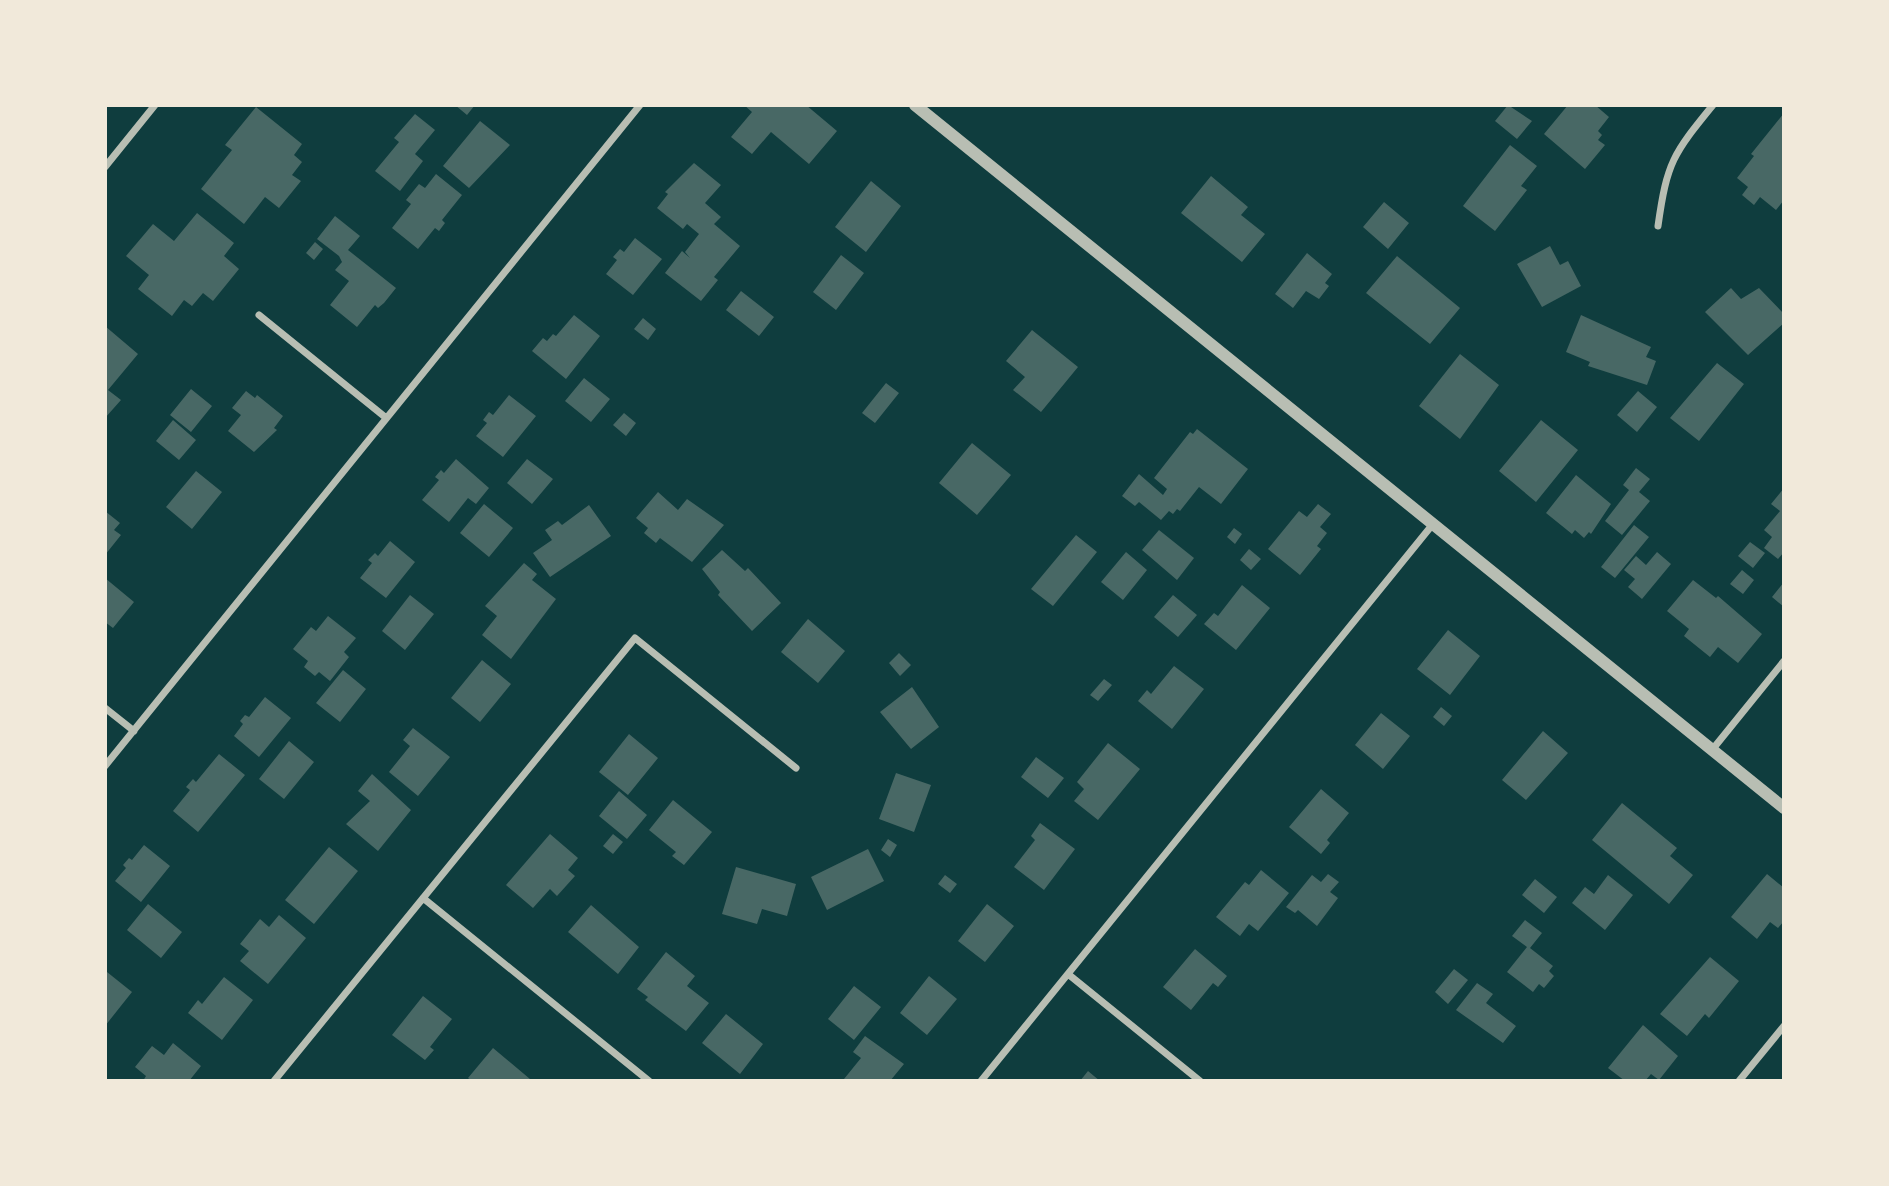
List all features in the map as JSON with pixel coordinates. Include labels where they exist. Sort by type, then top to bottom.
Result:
[{"type":"street","points":[[105,167],[155,105]]},
{"type":"street","points":[[105,766],[640,105]]},
{"type":"street","points":[[915,105],[1784,808]]},
{"type":"street","points":[[1658,226],[1664,184],[1674,156],[1713,105]]},
{"type":"street","points":[[259,315],[385,417]]},
{"type":"street","points":[[981,1081],[1433,524]]},
{"type":"street","points":[[274,1081],[635,638],[796,768]]},
{"type":"street","points":[[1712,750],[1784,661]]},
{"type":"street","points":[[105,708],[134,731]]},
{"type":"street","points":[[423,898],[649,1081]]},
{"type":"street","points":[[1068,974],[1200,1081]]},
{"type":"street","points":[[1739,1081],[1784,1026]]},
{"type":"building","points":[[455,105],[475,105],[467,115]]},
{"type":"building","points":[[744,105],[806,105],[837,131],[809,164],[771,132],[752,154],[731,137],[752,112]]},
{"type":"building","points":[[1508,105],[1532,121],[1517,139],[1495,121]]},
{"type":"building","points":[[1568,105],[1595,105],[1609,117],[1598,131],[1602,135],[1598,140],[1605,145],[1585,169],[1544,134]]},
{"type":"building","points":[[256,107],[302,144],[294,155],[302,162],[292,175],[301,181],[279,208],[265,197],[244,224],[201,189],[232,150],[225,145]]},
{"type":"building","points":[[1784,113],[1784,200],[1776,210],[1760,197],[1754,205],[1742,195],[1748,187],[1737,178],[1754,156],[1751,154]]},
{"type":"building","points":[[415,114],[435,130],[415,154],[423,161],[400,191],[375,171],[399,142],[394,138]]},
{"type":"building","points":[[480,121],[510,145],[469,188],[443,166]]},
{"type":"building","points":[[1510,145],[1537,166],[1521,186],[1527,190],[1495,231],[1463,206]]},
{"type":"building","points":[[694,163],[721,185],[705,203],[721,217],[714,224],[740,246],[714,277],[718,280],[701,301],[665,273],[682,251],[690,258],[685,252],[699,234],[687,224],[683,229],[657,208],[668,194],[665,192]]},
{"type":"building","points":[[436,174],[462,195],[442,220],[445,223],[439,231],[435,228],[418,249],[392,228],[411,204],[406,200],[419,184],[425,188]]},
{"type":"building","points":[[1211,176],[1248,207],[1241,215],[1265,234],[1242,262],[1181,213]]},
{"type":"building","points":[[871,181],[901,206],[866,252],[835,227]]},
{"type":"building","points":[[1384,202],[1409,223],[1388,249],[1363,227]]},
{"type":"building","points":[[197,213],[234,243],[224,256],[239,269],[213,301],[203,293],[192,306],[184,300],[172,316],[138,289],[149,275],[126,256],[153,224],[174,241]]},
{"type":"building","points":[[335,216],[360,236],[348,250],[396,288],[378,308],[375,305],[357,327],[330,305],[349,281],[335,270],[342,262],[339,256],[317,239]]},
{"type":"building","points":[[635,238],[662,259],[633,295],[606,274],[617,260],[613,257],[620,249],[624,252]]},
{"type":"building","points":[[315,242],[323,249],[314,260],[306,253]]},
{"type":"building","points":[[1550,246],[1560,265],[1568,261],[1581,286],[1542,307],[1517,264]]},
{"type":"building","points":[[1307,253],[1332,274],[1325,283],[1329,286],[1319,299],[1306,291],[1293,308],[1275,294]]},
{"type":"building","points":[[841,255],[864,273],[836,310],[813,292]]},
{"type":"building","points":[[1397,256],[1460,308],[1430,344],[1366,293]]},
{"type":"building","points":[[1731,288],[1741,299],[1759,288],[1784,314],[1784,323],[1748,355],[1705,312]]},
{"type":"building","points":[[741,291],[774,317],[759,336],[726,310]]},
{"type":"building","points":[[574,315],[600,336],[566,379],[532,351],[543,338],[547,341],[553,334],[556,336]]},
{"type":"building","points":[[1581,315],[1651,347],[1646,357],[1656,361],[1647,385],[1588,366],[1590,362],[1566,352]]},
{"type":"building","points":[[643,318],[656,329],[648,340],[634,329]]},
{"type":"building","points":[[105,326],[138,354],[108,390],[121,400],[105,418]]},
{"type":"building","points":[[1032,330],[1078,367],[1041,412],[1013,390],[1025,377],[1006,361]]},
{"type":"building","points":[[1460,354],[1499,385],[1460,439],[1419,406]]},
{"type":"building","points":[[1717,363],[1744,384],[1699,441],[1670,418]]},
{"type":"building","points":[[584,378],[610,399],[591,422],[565,401]]},
{"type":"building","points":[[886,383],[899,393],[875,423],[862,413]]},
{"type":"building","points":[[191,389],[212,406],[191,432],[170,415]]},
{"type":"building","points":[[246,391],[255,398],[257,395],[283,416],[274,428],[277,430],[254,452],[228,431],[241,415],[232,408]]},
{"type":"building","points":[[1638,391],[1657,407],[1637,432],[1617,415]]},
{"type":"building","points":[[509,395],[536,416],[503,457],[476,436],[487,423],[483,420],[489,412],[493,415]]},
{"type":"building","points":[[624,413],[636,423],[626,436],[613,425]]},
{"type":"building","points":[[173,420],[196,440],[179,460],[156,441]]},
{"type":"building","points":[[1541,420],[1578,450],[1536,502],[1499,471]]},
{"type":"building","points":[[1197,429],[1248,469],[1221,504],[1199,487],[1180,511],[1177,509],[1173,514],[1169,511],[1161,520],[1139,502],[1135,506],[1122,496],[1139,474],[1163,495],[1167,489],[1154,478],[1190,432],[1193,434]]},
{"type":"building","points":[[972,443],[1011,475],[977,515],[939,483]]},
{"type":"building","points":[[456,459],[489,488],[476,504],[468,498],[449,522],[422,500],[439,480],[435,477],[441,470],[444,473]]},
{"type":"building","points":[[527,459],[553,479],[532,504],[507,483]]},
{"type":"building","points":[[1636,468],[1650,479],[1639,492],[1650,501],[1622,535],[1605,521],[1629,490],[1623,485]]},
{"type":"building","points":[[196,471],[222,492],[192,529],[166,507]]},
{"type":"building","points":[[1576,475],[1611,504],[1591,534],[1589,532],[1584,538],[1575,530],[1572,534],[1546,513]]},
{"type":"building","points":[[1784,488],[1784,552],[1778,559],[1764,548],[1772,537],[1764,530],[1780,511],[1771,504]]},
{"type":"building","points":[[658,492],[678,510],[687,499],[724,525],[692,562],[660,538],[656,543],[644,533],[648,528],[636,518]]},
{"type":"building","points":[[484,504],[513,528],[489,557],[460,533]]},
{"type":"building","points":[[1318,504],[1331,514],[1320,527],[1327,533],[1317,546],[1321,549],[1300,575],[1268,549],[1299,511],[1307,517]]},
{"type":"building","points":[[589,505],[611,536],[550,577],[533,553],[552,540],[545,530],[558,521],[562,525]]},
{"type":"building","points":[[105,511],[120,523],[114,530],[121,535],[105,555]]},
{"type":"building","points":[[1634,525],[1649,537],[1615,578],[1601,567]]},
{"type":"building","points":[[1234,528],[1242,534],[1235,544],[1227,537]]},
{"type":"building","points":[[1159,530],[1194,558],[1177,580],[1142,550]]},
{"type":"building","points":[[1076,535],[1097,552],[1053,606],[1031,589]]},
{"type":"building","points":[[390,541],[415,562],[386,598],[360,578],[372,563],[368,560],[375,553],[378,556]]},
{"type":"building","points":[[1750,542],[1765,553],[1753,568],[1738,556]]},
{"type":"building","points":[[1249,549],[1261,559],[1251,570],[1240,560]]},
{"type":"building","points":[[722,550],[745,571],[748,568],[781,603],[752,631],[718,595],[720,592],[702,569]]},
{"type":"building","points":[[1126,552],[1147,570],[1123,600],[1101,582]]},
{"type":"building","points":[[1657,552],[1671,564],[1642,599],[1628,587],[1635,579],[1624,570],[1636,556],[1646,565]]},
{"type":"building","points":[[524,563],[537,574],[532,580],[556,599],[511,659],[482,635],[497,616],[485,606]]},
{"type":"building","points":[[1742,570],[1754,580],[1743,594],[1730,584]]},
{"type":"building","points":[[105,578],[134,602],[113,628],[105,622]]},
{"type":"building","points":[[1693,580],[1716,598],[1718,596],[1762,634],[1738,663],[1718,647],[1710,657],[1684,636],[1689,629],[1667,611]]},
{"type":"building","points":[[1784,582],[1784,607],[1772,597]]},
{"type":"building","points":[[1242,585],[1270,608],[1236,650],[1204,624],[1214,613],[1218,616]]},
{"type":"building","points":[[410,595],[434,614],[405,650],[382,631]]},
{"type":"building","points":[[1173,595],[1197,615],[1178,637],[1154,617]]},
{"type":"building","points":[[328,616],[356,638],[344,652],[349,657],[330,681],[319,672],[315,676],[304,667],[308,661],[293,649],[311,627],[316,631]]},
{"type":"building","points":[[808,619],[845,651],[818,683],[781,652]]},
{"type":"building","points":[[1448,630],[1480,656],[1450,695],[1417,669]]},
{"type":"building","points":[[899,653],[911,665],[900,676],[889,663]]},
{"type":"building","points":[[482,660],[511,684],[480,722],[451,698]]},
{"type":"building","points":[[1174,666],[1204,689],[1172,729],[1138,701],[1147,690],[1151,694]]},
{"type":"building","points":[[343,670],[366,689],[340,722],[316,703]]},
{"type":"building","points":[[1104,679],[1112,685],[1098,701],[1090,695]]},
{"type":"building","points":[[912,687],[939,727],[911,749],[880,712]]},
{"type":"building","points":[[265,697],[291,718],[259,757],[234,736],[243,724],[240,721],[245,715],[249,717]]},
{"type":"building","points":[[1441,707],[1452,716],[1444,726],[1433,717]]},
{"type":"building","points":[[1381,713],[1410,736],[1383,769],[1355,745]]},
{"type":"building","points":[[413,728],[450,757],[418,796],[389,772],[410,746],[403,740]]},
{"type":"building","points":[[1543,731],[1568,753],[1526,800],[1502,780]]},
{"type":"building","points":[[629,734],[658,758],[628,795],[599,772]]},
{"type":"building","points":[[289,741],[314,762],[284,799],[259,779]]},
{"type":"building","points":[[1108,743],[1140,769],[1098,820],[1074,801],[1084,789],[1077,782]]},
{"type":"building","points":[[219,754],[245,775],[198,832],[173,811],[190,790],[186,787],[193,779],[196,782]]},
{"type":"building","points":[[1036,757],[1064,778],[1048,798],[1021,777]]},
{"type":"building","points":[[896,773],[931,785],[914,832],[879,819]]},
{"type":"building","points":[[372,774],[411,810],[378,851],[346,824],[370,801],[358,791]]},
{"type":"building","points":[[1321,789],[1349,813],[1327,840],[1330,843],[1321,854],[1289,827]]},
{"type":"building","points":[[619,791],[647,815],[627,839],[599,816]]},
{"type":"building","points":[[673,800],[712,832],[684,865],[672,856],[676,852],[649,830]]},
{"type":"building","points":[[1622,803],[1677,848],[1670,856],[1693,875],[1669,904],[1592,840]]},
{"type":"building","points":[[1040,823],[1075,849],[1044,890],[1014,867],[1035,840],[1031,836]]},
{"type":"building","points":[[550,834],[578,858],[568,870],[575,876],[557,896],[550,889],[533,908],[506,885]]},
{"type":"building","points":[[613,834],[623,842],[613,854],[603,846]]},
{"type":"building","points":[[888,839],[897,845],[890,857],[881,850]]},
{"type":"building","points":[[144,845],[170,866],[141,902],[115,881],[126,868],[123,865],[129,858],[132,860]]},
{"type":"building","points":[[329,847],[358,871],[314,924],[285,900]]},
{"type":"building","points":[[868,849],[884,881],[827,910],[811,877]]},
{"type":"building","points":[[736,867],[796,884],[787,916],[762,909],[757,924],[722,914]]},
{"type":"building","points":[[1261,870],[1289,893],[1258,931],[1249,924],[1240,936],[1216,917],[1245,882],[1249,885]]},
{"type":"building","points":[[1328,874],[1339,882],[1330,892],[1338,898],[1317,926],[1298,910],[1295,913],[1286,907],[1312,875],[1321,882]]},
{"type":"building","points":[[1767,874],[1784,888],[1784,921],[1778,928],[1770,922],[1757,939],[1731,917]]},
{"type":"building","points":[[945,875],[957,884],[950,893],[938,884]]},
{"type":"building","points":[[1608,875],[1633,895],[1605,930],[1572,903],[1585,887],[1594,894]]},
{"type":"building","points":[[1535,879],[1557,897],[1544,913],[1522,895]]},
{"type":"building","points":[[148,904],[182,932],[161,958],[127,930]]},
{"type":"building","points":[[987,904],[1014,926],[985,962],[958,941]]},
{"type":"building","points":[[591,905],[639,947],[618,974],[568,932]]},
{"type":"building","points":[[279,915],[306,938],[268,984],[240,961],[249,951],[240,944],[260,919],[269,927]]},
{"type":"building","points":[[1525,920],[1542,933],[1530,948],[1553,966],[1549,971],[1554,976],[1544,988],[1539,984],[1533,992],[1507,972],[1527,947],[1512,936]]},
{"type":"building","points":[[1195,949],[1227,976],[1218,987],[1213,983],[1191,1010],[1163,987]]},
{"type":"building","points":[[666,952],[695,976],[687,986],[709,1003],[686,1031],[645,1000],[648,997],[637,989]]},
{"type":"building","points":[[1710,957],[1739,981],[1709,1018],[1705,1014],[1687,1036],[1660,1014]]},
{"type":"building","points":[[1454,969],[1468,980],[1448,1004],[1435,992]]},
{"type":"building","points":[[107,972],[132,992],[105,1026],[105,974]]},
{"type":"building","points":[[929,976],[957,999],[927,1035],[900,1013]]},
{"type":"building","points":[[224,977],[253,1000],[222,1040],[188,1013],[198,1000],[202,1004]]},
{"type":"building","points":[[1477,983],[1493,994],[1486,1003],[1516,1026],[1503,1043],[1456,1010]]},
{"type":"building","points":[[854,986],[881,1007],[854,1040],[828,1019]]},
{"type":"building","points":[[423,996],[452,1019],[430,1047],[434,1050],[425,1060],[392,1035]]},
{"type":"building","points":[[726,1014],[763,1044],[740,1074],[702,1043]]},
{"type":"building","points":[[1643,1025],[1678,1056],[1659,1080],[1651,1074],[1645,1081],[1625,1081],[1608,1068]]},
{"type":"building","points":[[865,1036],[904,1064],[890,1081],[844,1079],[861,1058],[853,1052]]},
{"type":"building","points":[[173,1043],[201,1066],[189,1081],[143,1081],[146,1076],[135,1067],[152,1046],[164,1055]]},
{"type":"building","points":[[493,1048],[530,1079],[472,1081],[468,1078]]},
{"type":"building","points":[[1088,1071],[1100,1081],[1080,1081]]}]
